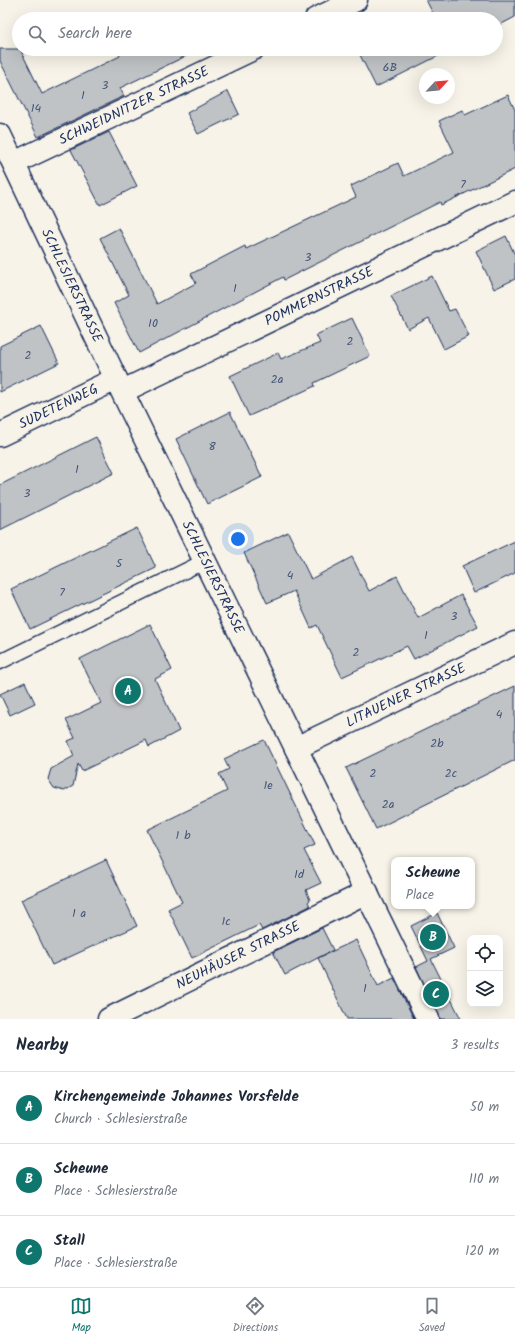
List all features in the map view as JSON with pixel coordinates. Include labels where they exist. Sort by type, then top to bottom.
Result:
[{"type":"street","points":[[331,12],[356,0]]},
{"type":"street","name":"SCHWEIDNITZER STRASSE","points":[[14,163],[238,56]]},
{"type":"street","name":"SCHLESIERSTRASSE","points":[[0,135],[428,1019]]},
{"type":"street","name":"POMMERNSTRASSE","points":[[120,385],[515,202]]},
{"type":"street","name":"SUDETENWEG","points":[[0,435],[120,385]]},
{"type":"street","name":"LITAUENER STRASSE","points":[[296,748],[515,643]]},
{"type":"street","name":"NEUHÄUSER STRASSE","points":[[110,1019],[367,892]]},
{"type":"lane","points":[[0,662],[205,561]]},
{"type":"building","points":[[426,0],[515,0],[515,17],[503,23],[503,12],[432,12]]},
{"type":"building","points":[[0,49],[12,49],[12,56],[23,56],[42,94],[120,56],[186,56],[120,88],[124,96],[38,137],[0,61]]},
{"type":"building","points":[[360,56],[438,56],[376,87]]},
{"type":"building","points":[[228,91],[239,114],[198,134],[187,113]]},
{"type":"building","points":[[508,95],[515,110],[515,169],[441,205],[440,202],[284,280],[283,277],[139,353],[114,303],[129,295],[100,238],[119,228],[157,304],[196,283],[191,274],[245,246],[246,249],[356,197],[351,186],[398,163],[404,176],[454,152],[439,121],[462,110],[465,115]]},
{"type":"building","points":[[109,132],[137,186],[100,205],[71,150]]},
{"type":"building","points":[[506,236],[515,255],[515,279],[494,289],[476,251]]},
{"type":"building","points":[[432,276],[449,311],[455,309],[469,336],[444,349],[429,318],[408,329],[391,296]]},
{"type":"building","points":[[352,318],[370,356],[314,383],[315,386],[249,416],[230,376],[278,353],[281,359],[320,343],[316,335]]},
{"type":"building","points":[[41,326],[59,363],[0,392],[0,346]]},
{"type":"building","points":[[230,412],[262,477],[207,504],[176,439]]},
{"type":"building","points":[[96,437],[114,473],[0,530],[0,485]]},
{"type":"building","points":[[137,528],[156,568],[30,629],[11,589]]},
{"type":"building","points":[[288,532],[311,579],[352,557],[369,591],[397,576],[418,618],[461,595],[478,626],[414,659],[407,646],[342,677],[317,625],[311,628],[294,591],[267,603],[244,553]]},
{"type":"building","points":[[515,541],[515,573],[474,593],[462,566]]},
{"type":"building","points":[[150,624],[172,670],[155,679],[179,731],[149,747],[146,740],[82,771],[78,764],[73,786],[64,791],[54,788],[48,779],[51,769],[74,756],[68,741],[75,738],[66,720],[101,703],[80,659]]},
{"type":"building","points":[[25,682],[35,703],[10,715],[0,694]]},
{"type":"building","points":[[515,686],[515,760],[376,829],[346,768]]},
{"type":"building","points":[[264,740],[315,845],[304,850],[321,883],[306,890],[310,900],[308,902],[310,906],[262,930],[259,925],[192,958],[168,909],[182,902],[147,830],[227,791],[219,774],[229,769],[224,759]]},
{"type":"building","points":[[106,860],[137,926],[52,965],[21,900]]},
{"type":"building","points":[[437,913],[454,948],[431,959],[461,1019],[440,1019],[416,967],[428,961],[411,926]]},
{"type":"building","points":[[322,928],[333,950],[285,975],[273,952]]},
{"type":"building","points":[[356,940],[378,986],[394,978],[414,1019],[347,1019],[318,958]]},
{"type":"place","name":"Kirchengemeinde Johannes Vorsfelde","points":[[128,691]]},
{"type":"place","name":"Scheune","points":[[433,937]]},
{"type":"place","name":"Stall","points":[[436,994]]}]
